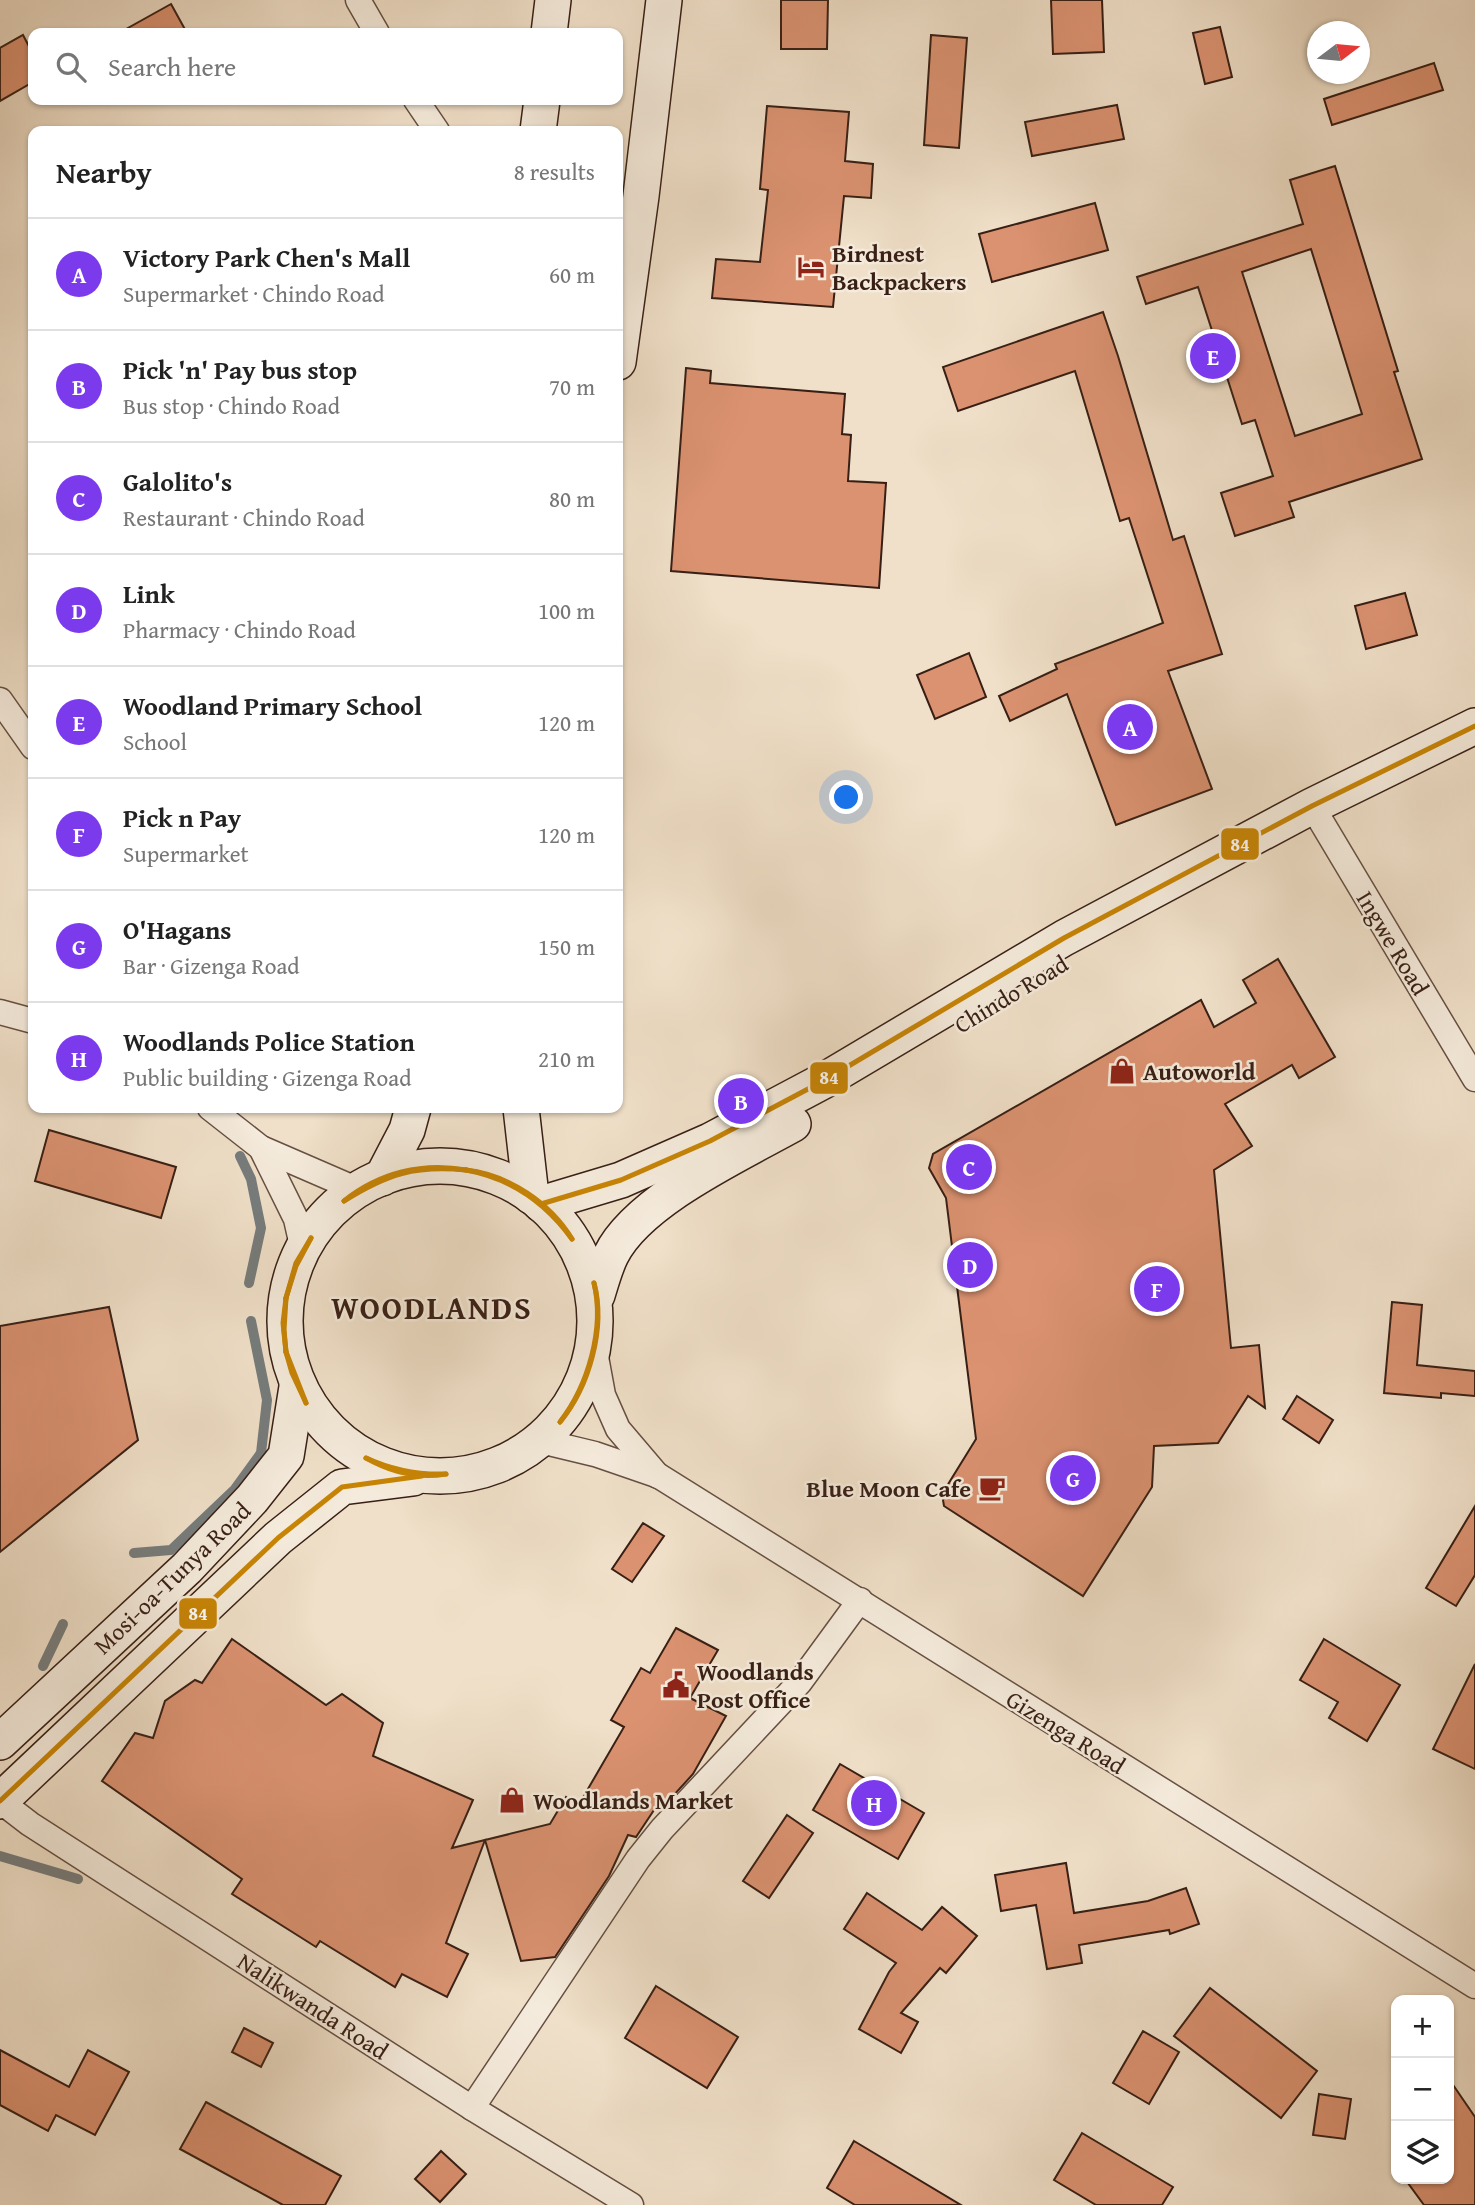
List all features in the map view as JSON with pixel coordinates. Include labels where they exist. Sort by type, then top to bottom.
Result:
[{"type":"main road","points":[[550,28],[553,0]]},
{"type":"main road","points":[[623,286],[629,194],[664,0]]},
{"type":"main road","points":[[539,126],[541,105]]},
{"type":"main road","name":"Chindo Road","points":[[597,1295],[612,1253],[640,1217],[720,1164],[816,1112],[1054,967],[1475,726]]},
{"type":"main road","name":"Chindo Road","points":[[536,1200],[621,1180],[710,1141],[825,1080],[1064,938],[1318,815],[1475,751]]},
{"type":"main road","points":[[370,1184],[407,1130],[412,1113]]},
{"type":"main road","points":[[521,1113],[536,1200]]},
{"type":"main road","points":[[422,1476],[390,1468],[361,1456],[335,1438],[313,1415],[297,1387],[284,1342],[285,1294],[303,1250],[327,1216],[370,1184],[412,1169],[443,1167],[474,1170],[504,1180],[536,1200],[561,1222],[577,1244],[589,1269],[597,1295],[594,1346],[584,1382],[566,1415],[541,1441]]},
{"type":"main road","name":"Mosi-oa-Tunya Road","points":[[0,1742],[187,1568],[252,1499],[286,1456],[297,1387]]},
{"type":"main road","name":"Mosi-oa-Tunya Road","points":[[0,1801],[278,1538],[342,1488],[484,1468],[541,1441]]},
{"type":"street","points":[[358,0],[374,28]]},
{"type":"street","points":[[419,105],[434,126]]},
{"type":"street","points":[[0,700],[28,740]]},
{"type":"street","name":"Ingwe Road","points":[[1318,815],[1475,1079]]},
{"type":"street","points":[[0,1012],[28,1020]]},
{"type":"street","points":[[216,1113],[261,1148],[370,1184]]},
{"type":"street","points":[[261,1148],[296,1219],[303,1250]]},
{"type":"street","name":"Gizenga Road","points":[[594,1346],[603,1395],[618,1429],[659,1476]]},
{"type":"street","name":"Gizenga Road","points":[[541,1441],[595,1454],[659,1476],[860,1600],[1058,1728],[1475,1986]]},
{"type":"street","points":[[472,2108],[638,1859],[662,1829],[800,1682],[860,1600]]},
{"type":"street","name":"Nalikwanda Road","points":[[0,1801],[30,1824],[472,2108],[631,2205]]},
{"type":"building","points":[[781,0],[828,0],[827,49],[781,49]]},
{"type":"building","points":[[1051,0],[1102,0],[1104,52],[1053,54]]},
{"type":"building","points":[[171,4],[184,28],[128,28]]},
{"type":"building","points":[[1220,27],[1232,77],[1205,84],[1193,33]]},
{"type":"building","points":[[23,35],[28,44],[28,85],[0,101],[0,48]]},
{"type":"building","points":[[931,35],[967,38],[959,148],[924,145]]},
{"type":"building","points":[[1434,63],[1443,90],[1332,125],[1324,99]]},
{"type":"building","points":[[1117,105],[1124,139],[1032,156],[1025,122]]},
{"type":"building","points":[[767,106],[849,112],[845,161],[873,164],[871,198],[844,196],[833,307],[712,298],[716,259],[760,262],[768,190],[760,189]]},
{"type":"building","points":[[1335,166],[1422,459],[1289,502],[1294,517],[1235,536],[1221,493],[1273,476],[1255,420],[1242,424],[1198,287],[1146,304],[1137,277],[1303,224],[1290,180]],"holes":[[[1311,249],[1362,414],[1295,436],[1242,272]]]},
{"type":"building","points":[[1095,203],[1108,250],[992,282],[979,234]]},
{"type":"building","points":[[1103,312],[1173,540],[1184,536],[1222,654],[1168,671],[1212,789],[1116,825],[1067,694],[1010,721],[999,696],[1057,669],[1055,664],[1163,623],[1129,518],[1120,521],[1075,371],[958,411],[943,367]]},
{"type":"building","points":[[686,368],[711,371],[710,383],[845,394],[842,434],[851,435],[848,481],[886,483],[879,588],[671,571]]},
{"type":"building","points":[[1405,593],[1417,635],[1366,649],[1355,606]]},
{"type":"building","points":[[969,653],[986,697],[935,719],[917,675]]},
{"type":"building","points":[[1278,959],[1335,1057],[1299,1078],[1292,1065],[1225,1104],[1252,1146],[1214,1170],[1231,1348],[1259,1345],[1265,1408],[1248,1396],[1218,1443],[1154,1446],[1152,1487],[1083,1596],[944,1506],[942,1494],[976,1439],[946,1198],[929,1168],[933,1154],[1201,1000],[1214,1027],[1256,1003],[1243,980]]},
{"type":"building","points":[[49,1130],[176,1167],[161,1218],[35,1181]]},
{"type":"building","points":[[1392,1302],[1422,1305],[1417,1365],[1475,1371],[1475,1396],[1441,1393],[1441,1398],[1384,1393]]},
{"type":"building","points":[[109,1307],[138,1440],[0,1552],[0,1326]]},
{"type":"building","points":[[1297,1396],[1333,1420],[1319,1443],[1283,1419]]},
{"type":"building","points":[[1475,1506],[1475,1575],[1456,1606],[1426,1588]]},
{"type":"building","points":[[643,1523],[664,1536],[632,1582],[612,1569]]},
{"type":"building","points":[[676,1628],[718,1650],[690,1698],[726,1716],[693,1774],[663,1807],[658,1804],[636,1837],[628,1835],[609,1876],[555,1957],[521,1961],[485,1840],[550,1824],[566,1797],[578,1806],[624,1727],[611,1720],[641,1668],[650,1673]]},
{"type":"building","points":[[232,1639],[326,1705],[342,1694],[383,1723],[373,1756],[473,1800],[452,1848],[485,1840],[446,1943],[468,1954],[447,1997],[402,1974],[395,1987],[320,1941],[316,1947],[232,1894],[242,1879],[102,1781],[135,1733],[153,1738],[165,1701],[195,1680],[202,1683]]},
{"type":"building","points":[[1324,1639],[1400,1685],[1367,1741],[1329,1718],[1338,1702],[1300,1680]]},
{"type":"building","points":[[1475,1664],[1475,1769],[1433,1749]]},
{"type":"building","points":[[840,1764],[924,1813],[898,1859],[813,1810]]},
{"type":"building","points":[[787,1815],[813,1833],[769,1898],[743,1881]]},
{"type":"building","points":[[1066,1863],[1074,1913],[1148,1901],[1186,1888],[1199,1924],[1170,1934],[1169,1930],[1079,1945],[1082,1963],[1047,1969],[1036,1905],[1001,1911],[995,1875]]},
{"type":"building","points":[[867,1893],[922,1930],[942,1907],[977,1936],[946,1973],[940,1968],[901,2013],[918,2022],[901,2053],[859,2029],[896,1963],[844,1929]]},
{"type":"building","points":[[656,1986],[738,2037],[707,2088],[625,2038]]},
{"type":"building","points":[[1210,1988],[1317,2071],[1281,2118],[1174,2036]]},
{"type":"building","points":[[244,2028],[273,2043],[261,2067],[232,2052]]},
{"type":"building","points":[[1143,2031],[1179,2052],[1149,2104],[1113,2083]]},
{"type":"building","points":[[0,2050],[69,2087],[88,2050],[129,2072],[95,2135],[56,2115],[48,2131],[0,2105]]},
{"type":"building","points":[[1454,2086],[1475,2117],[1475,2205],[1424,2205],[1409,2184],[1454,2184]]},
{"type":"building","points":[[1319,2094],[1351,2099],[1345,2139],[1313,2135]]},
{"type":"building","points":[[206,2102],[341,2176],[325,2205],[283,2205],[180,2149]]},
{"type":"building","points":[[1082,2133],[1173,2187],[1162,2205],[1096,2205],[1054,2180]]},
{"type":"building","points":[[854,2141],[961,2205],[855,2205],[827,2188]]},
{"type":"building","points":[[441,2151],[466,2174],[440,2202],[415,2179]]},
{"type":"waterway","points":[[240,1156],[251,1179],[261,1228],[249,1283]]},
{"type":"waterway","points":[[134,1553],[171,1550],[235,1489],[261,1453],[267,1400],[251,1321]]},
{"type":"waterway","points":[[43,1666],[63,1624]]},
{"type":"waterway","points":[[0,1856],[78,1879]]},
{"type":"transit line","name":"84","points":[[541,1204],[621,1180],[710,1141],[825,1080],[1064,938],[1312,806],[1475,726]]},
{"type":"transit line","name":"84","points":[[344,1201],[372,1183],[402,1172],[433,1168],[466,1170]]},
{"type":"transit line","name":"84","points":[[344,1201],[374,1184],[416,1170],[466,1170]]},
{"type":"transit line","name":"84","points":[[466,1170],[498,1178],[527,1193],[552,1214],[572,1239]]},
{"type":"transit line","name":"84","points":[[466,1170],[497,1179],[526,1194],[551,1214],[572,1239]]},
{"type":"transit line","name":"84","points":[[286,1298],[296,1263],[311,1238]]},
{"type":"transit line","name":"84","points":[[286,1298],[296,1266],[311,1238]]},
{"type":"transit line","name":"84","points":[[560,1422],[579,1392],[592,1356],[597,1319],[594,1283]]},
{"type":"transit line","name":"84","points":[[560,1422],[579,1392],[592,1356],[598,1319],[594,1283]]},
{"type":"transit line","name":"84","points":[[286,1298],[286,1352]]},
{"type":"transit line","name":"84","points":[[286,1298],[283,1323],[286,1352]]},
{"type":"transit line","name":"84","points":[[286,1352],[306,1403]]},
{"type":"transit line","name":"84","points":[[286,1352],[306,1403]]},
{"type":"transit line","name":"84","points":[[366,1458],[405,1471],[446,1474]]},
{"type":"transit line","name":"84","points":[[366,1458],[404,1473],[425,1476],[446,1474]]},
{"type":"transit line","name":"84","points":[[0,1801],[278,1538],[342,1487],[422,1476]]},
{"type":"place","name":"Birdnest Backpackers","points":[[811,267]]},
{"type":"place","name":"Woodland Primary School","points":[[1213,356]]},
{"type":"place","name":"Victory Park Chen's Mall","points":[[1130,727]]},
{"type":"place","name":"Autoworld","points":[[1122,1071]]},
{"type":"place","name":"Pick 'n' Pay bus stop","points":[[741,1101]]},
{"type":"place","name":"Galolito's","points":[[969,1167]]},
{"type":"place","name":"Link","points":[[970,1265]]},
{"type":"place","name":"Pick n Pay","points":[[1157,1289]]},
{"type":"place","name":"O'Hagans","points":[[1073,1478]]},
{"type":"place","name":"Blue Moon Cafe","points":[[992,1488]]},
{"type":"place","name":"Woodlands Post Office","points":[[676,1685]]},
{"type":"place","name":"Woodlands Market","points":[[512,1800]]},
{"type":"place","name":"Woodlands Police Station","points":[[874,1803]]},
{"type":"district","name":"WOODLANDS","points":[[432,1307]]}]
